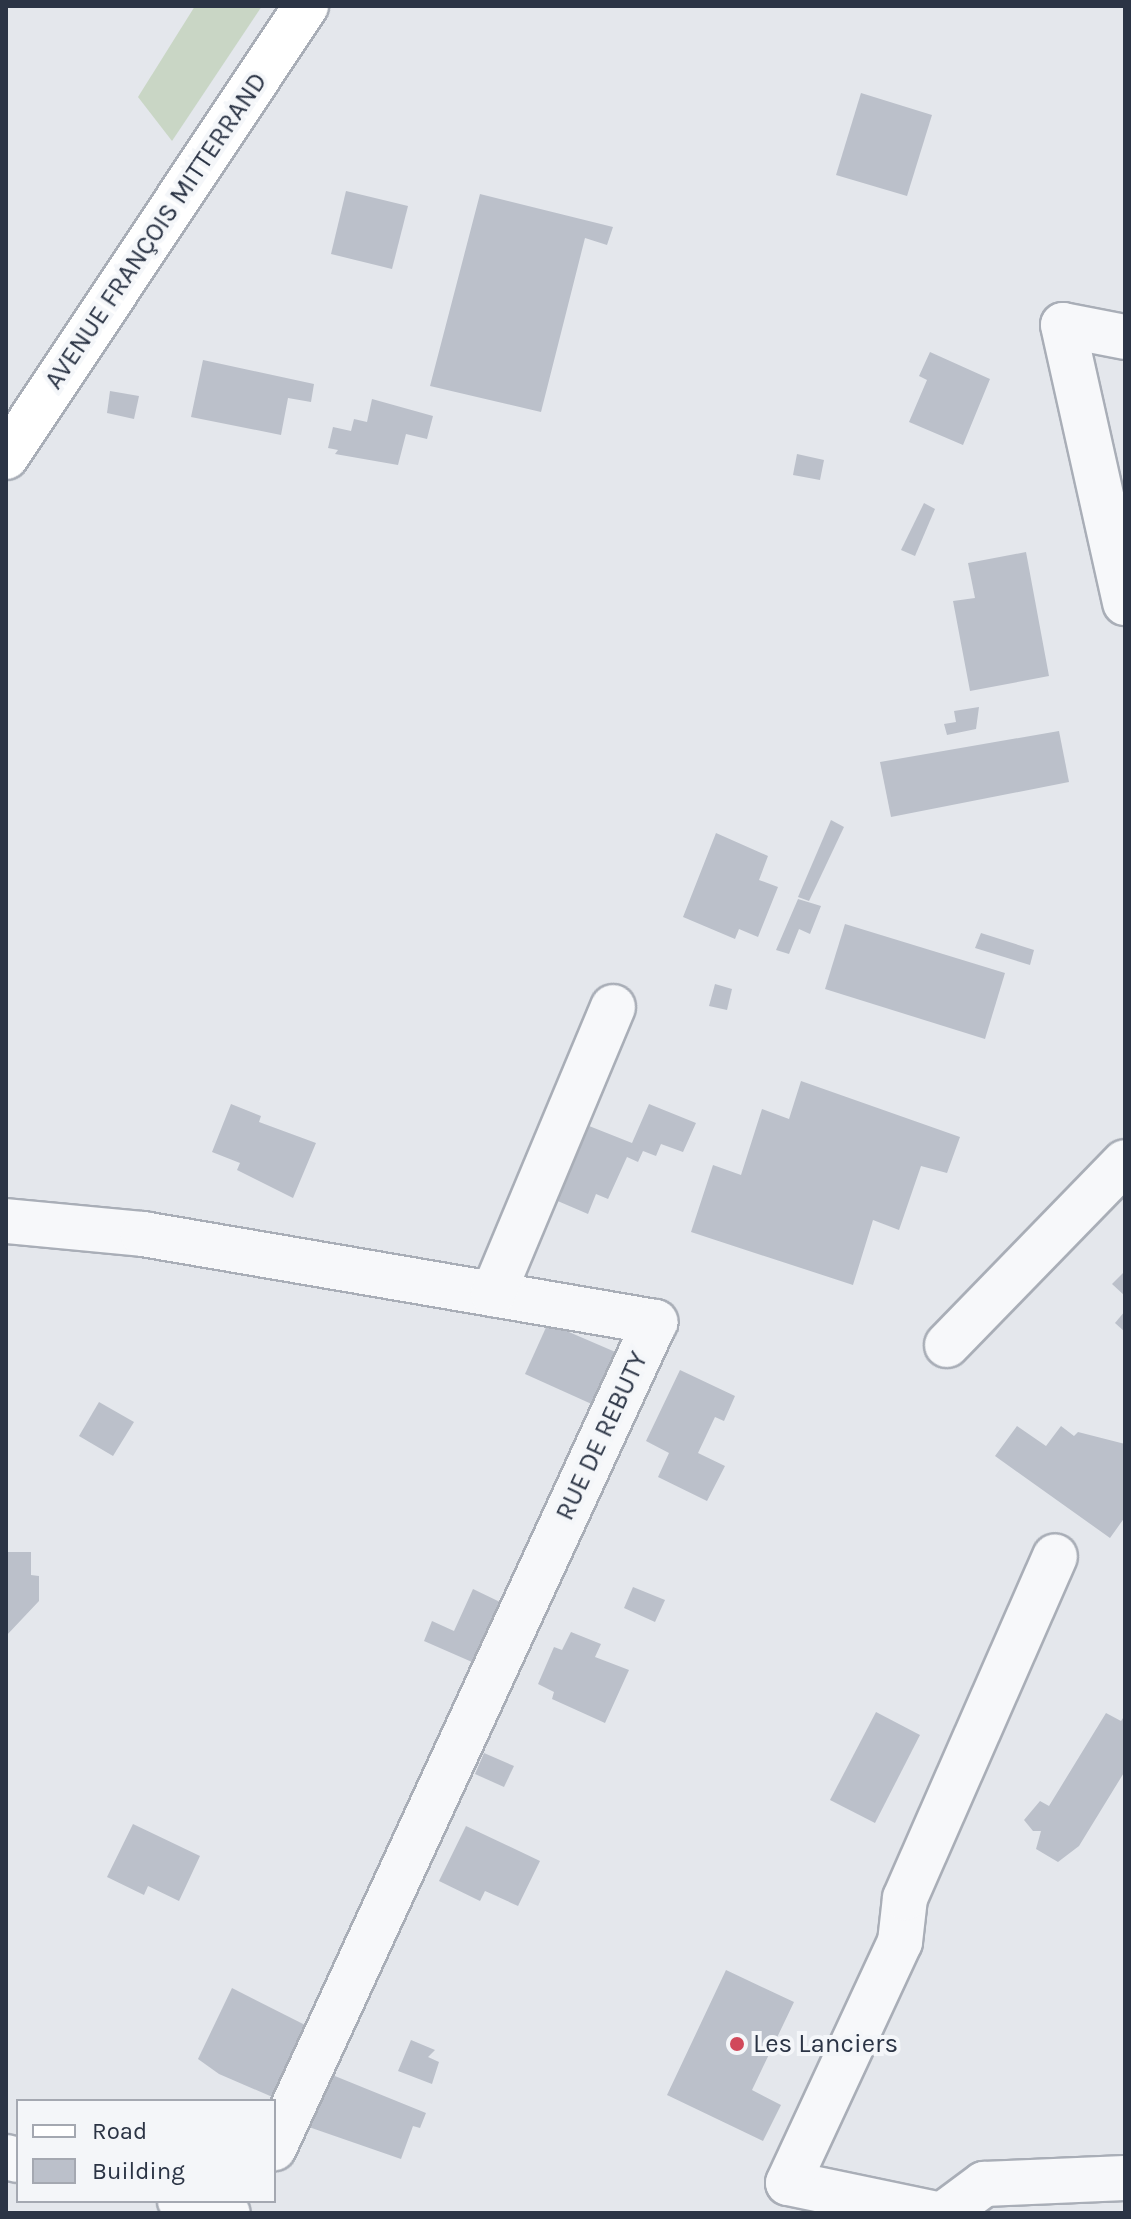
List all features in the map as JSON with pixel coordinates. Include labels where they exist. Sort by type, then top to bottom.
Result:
[{"type":"main road","name":"AVENUE FRANÇOIS MITTERRAND","points":[[6,457],[306,6]]},
{"type":"street","points":[[1125,337],[1063,325],[1125,603]]},
{"type":"street","points":[[493,1294],[613,1007]]},
{"type":"street","points":[[947,1345],[1125,1162]]},
{"type":"street","name":"RUE DE REBUTY","points":[[6,1221],[143,1234],[655,1322],[276,2144]]},
{"type":"street","points":[[932,2213],[788,2183],[900,1942],[905,1898],[1055,1557]]},
{"type":"street","points":[[945,2213],[984,2184],[1125,2178]]},
{"type":"green space","points":[[195,6],[262,6],[172,141],[138,97]]},
{"type":"building","points":[[861,93],[932,115],[907,196],[836,175]]},
{"type":"building","points":[[346,191],[408,206],[392,269],[331,254]]},
{"type":"building","points":[[480,194],[613,227],[607,245],[585,238],[541,412],[430,386]]},
{"type":"building","points":[[930,352],[990,379],[963,445],[909,422],[927,380],[919,376]]},
{"type":"building","points":[[203,360],[314,384],[311,402],[288,398],[281,435],[191,417]]},
{"type":"building","points":[[110,391],[139,396],[134,419],[107,413]]},
{"type":"building","points":[[372,399],[433,416],[427,439],[406,434],[398,465],[335,454],[338,450],[328,448],[333,427],[351,431],[354,419],[367,422]]},
{"type":"building","points":[[797,454],[824,460],[820,480],[793,475]]},
{"type":"building","points":[[924,503],[935,509],[915,556],[901,550]]},
{"type":"building","points":[[1026,552],[1049,676],[970,691],[953,601],[975,598],[968,563]]},
{"type":"building","points":[[979,707],[976,729],[947,735],[944,724],[956,722],[954,711]]},
{"type":"building","points":[[1059,731],[1069,782],[891,817],[880,762]]},
{"type":"building","points":[[831,820],[844,827],[809,901],[798,897]]},
{"type":"building","points":[[716,833],[768,856],[759,880],[778,887],[758,937],[739,929],[735,939],[683,917]]},
{"type":"building","points":[[798,899],[821,906],[810,934],[799,929],[789,954],[776,950]]},
{"type":"building","points":[[845,924],[1005,973],[985,1039],[825,989]]},
{"type":"building","points":[[981,933],[1034,950],[1030,965],[975,948]]},
{"type":"building","points":[[715,984],[732,989],[727,1010],[709,1006]]},
{"type":"building","points":[[801,1081],[960,1137],[947,1173],[921,1166],[899,1230],[873,1220],[853,1285],[691,1232],[713,1165],[741,1175],[762,1109],[789,1119]]},
{"type":"building","points":[[231,1104],[261,1116],[259,1122],[316,1143],[293,1198],[237,1170],[240,1163],[212,1152]]},
{"type":"building","points":[[649,1104],[696,1123],[683,1152],[661,1144],[656,1156],[643,1151],[638,1162],[627,1157],[608,1199],[596,1194],[588,1214],[553,1199],[579,1122],[632,1143]]},
{"type":"building","points":[[1125,1271],[1125,1296],[1112,1284]]},
{"type":"building","points":[[1125,1311],[1125,1332],[1115,1323]]},
{"type":"building","points":[[548,1323],[620,1354],[596,1406],[525,1374]]},
{"type":"building","points":[[680,1370],[735,1396],[724,1421],[715,1417],[698,1453],[725,1466],[707,1501],[658,1477],[669,1453],[646,1441]]},
{"type":"building","points":[[99,1402],[134,1422],[113,1456],[79,1436]]},
{"type":"building","points":[[1017,1426],[1046,1446],[1061,1426],[1074,1436],[1078,1432],[1125,1444],[1125,1517],[1110,1538],[995,1456]]},
{"type":"building","points":[[6,1552],[31,1552],[31,1575],[39,1576],[39,1601],[6,1636]]},
{"type":"building","points":[[633,1587],[665,1600],[655,1622],[624,1608]]},
{"type":"building","points":[[473,1589],[500,1602],[472,1662],[424,1641],[432,1621],[454,1631]]},
{"type":"building","points":[[571,1632],[601,1644],[595,1657],[629,1670],[605,1723],[552,1699],[554,1692],[538,1684],[554,1647],[562,1650]]},
{"type":"building","points":[[876,1712],[920,1735],[875,1823],[830,1800]]},
{"type":"building","points":[[1106,1713],[1121,1721],[1125,1715],[1125,1771],[1079,1846],[1058,1862],[1036,1849],[1041,1831],[1033,1831],[1024,1820],[1040,1801],[1049,1806]]},
{"type":"building","points":[[484,1753],[514,1766],[504,1787],[475,1774]]},
{"type":"building","points":[[133,1824],[200,1856],[179,1901],[148,1886],[144,1895],[107,1877]]},
{"type":"building","points":[[466,1826],[540,1861],[518,1906],[485,1891],[480,1901],[439,1881]]},
{"type":"building","points":[[726,1970],[794,2002],[752,2090],[781,2105],[763,2141],[667,2095]]},
{"type":"building","points":[[232,1988],[317,2031],[284,2102],[219,2074],[198,2059]]},
{"type":"building","points":[[411,2040],[435,2050],[428,2057],[439,2062],[432,2084],[398,2071]]},
{"type":"building","points":[[325,2072],[426,2113],[420,2128],[413,2126],[401,2159],[303,2125]]},
{"type":"place","name":"Les Lanciers","points":[[737,2044]]}]
